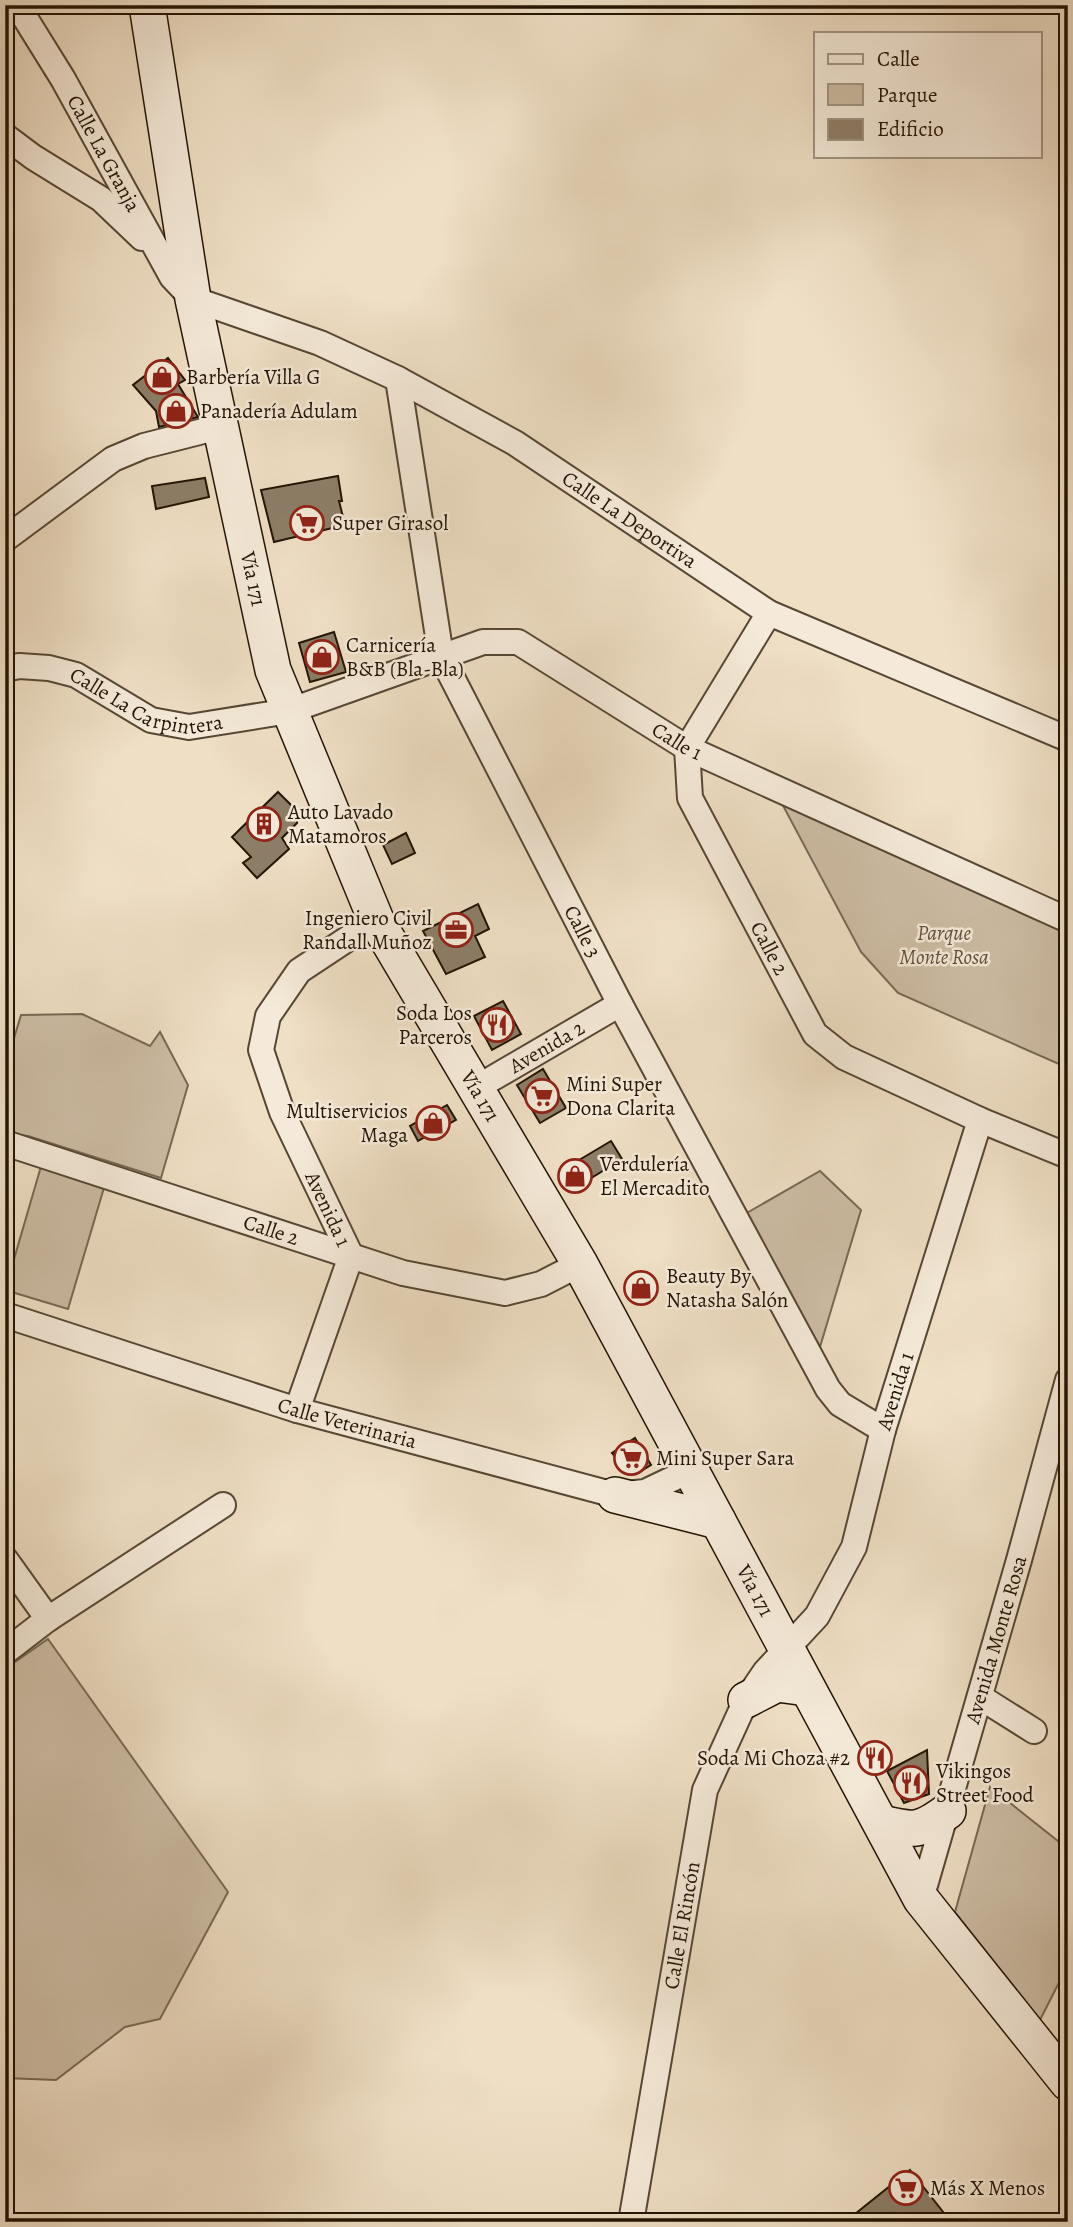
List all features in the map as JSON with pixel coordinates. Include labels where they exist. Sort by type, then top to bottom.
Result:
[{"type":"main road","name":"Vía 171","points":[[146,5],[193,299],[273,670],[376,920],[580,1264],[921,1899],[1068,2083]]},
{"type":"main road","points":[[615,1495],[718,1521]]},
{"type":"main road","points":[[746,1700],[777,1684],[807,1688]]},
{"type":"main road","points":[[881,1824],[908,1830],[927,1827],[948,1811]]},
{"type":"street","name":"Calle La Granja","points":[[16,5],[63,79],[172,277],[193,299]]},
{"type":"street","points":[[5,136],[64,178],[101,199],[158,253]]},
{"type":"street","points":[[64,178],[93,170],[102,150]]},
{"type":"street","name":"Calle La Deportiva","points":[[193,299],[320,343],[398,379],[515,443],[769,612],[1068,739]]},
{"type":"street","name":"Calle 3","points":[[398,379],[441,656],[620,1003],[828,1389],[840,1404],[883,1430]]},
{"type":"street","points":[[5,539],[113,459],[144,446],[219,426]]},
{"type":"street","points":[[687,748],[769,612]]},
{"type":"street","name":"Calle 1","points":[[289,711],[483,642],[518,642],[687,748],[1068,920]]},
{"type":"street","name":"Calle La Carpintera","points":[[5,669],[19,666],[49,668],[76,675],[151,720],[189,727],[289,711]]},
{"type":"street","name":"Calle 2","points":[[687,748],[690,798],[815,1034],[844,1057],[1068,1156]]},
{"type":"street","name":"Avenida 1","points":[[297,1410],[351,1256],[282,1112],[261,1050],[268,1016],[299,971],[376,920]]},
{"type":"street","name":"Avenida 2","points":[[476,1088],[620,1003]]},
{"type":"street","name":"Avenida 1","points":[[786,1649],[817,1616],[854,1547],[883,1430],[980,1119]]},
{"type":"street","name":"Calle 2","points":[[5,1143],[402,1273],[505,1293],[541,1284],[580,1264]]},
{"type":"street","name":"Calle Veterinaria","points":[[5,1315],[297,1410],[615,1495],[645,1492],[691,1470]]},
{"type":"street","name":"Avenida Monte Rosa","points":[[921,1899],[1068,1380]]},
{"type":"street","points":[[5,1652],[48,1619],[223,1505]]},
{"type":"street","points":[[5,1559],[48,1619]]},
{"type":"street","name":"Calle El Rincón","points":[[631,2222],[705,1790],[746,1700],[765,1672],[786,1649]]},
{"type":"street","points":[[980,1697],[1034,1731]]},
{"type":"green space","name":"Parque Monte Rosa","points":[[780,800],[1068,933],[1068,1068],[898,993],[861,952]]},
{"type":"green space","points":[[82,1014],[150,1046],[160,1032],[188,1085],[161,1178],[28,1136],[5,1134],[5,1068],[21,1015]]},
{"type":"green space","points":[[42,1163],[106,1181],[68,1309],[5,1290]]},
{"type":"green space","points":[[820,1171],[861,1210],[820,1347],[745,1214]]},
{"type":"green space","points":[[48,1639],[228,1892],[160,2019],[125,2027],[56,2080],[5,2078],[5,1669]]},
{"type":"green space","points":[[990,1787],[1068,1849],[1068,1965],[1040,2020],[955,1912]]},
{"type":"building","points":[[168,358],[185,380],[178,384],[198,417],[159,427],[156,411],[133,385]]},
{"type":"building","points":[[338,476],[342,501],[339,501],[345,525],[274,542],[261,490]]},
{"type":"building","points":[[205,478],[209,497],[156,509],[152,486]]},
{"type":"building","name":"Carnicería B&B (Bla-Bla)","points":[[334,632],[346,672],[310,682],[299,643]]},
{"type":"building","name":"Auto Lavado Matamoros","points":[[278,792],[297,811],[297,823],[282,838],[289,849],[257,878],[243,863],[251,857],[232,837]]},
{"type":"building","points":[[406,833],[415,853],[392,864],[383,845]]},
{"type":"building","points":[[478,904],[489,929],[475,936],[485,957],[446,974],[423,931]]},
{"type":"building","name":"Soda Los Parceros","points":[[503,1001],[521,1034],[492,1050],[474,1016]]},
{"type":"building","name":"Mini Super Dona Clarita","points":[[543,1069],[566,1108],[540,1123],[517,1085]]},
{"type":"building","name":"Multiservicios Maga","points":[[447,1105],[456,1120],[418,1141],[410,1126]]},
{"type":"building","points":[[611,1141],[622,1159],[575,1188],[564,1169]]},
{"type":"building","name":"Beauty By Natasha Salón","points":[[644,1274],[655,1290],[637,1302],[627,1285]]},
{"type":"building","name":"Mini Super Sara","points":[[635,1438],[651,1465],[638,1473],[628,1472],[612,1453]]},
{"type":"building","name":"Vikingos Street Food","points":[[927,1750],[929,1794],[904,1803],[887,1771]]},
{"type":"building","name":"Más X Menos","points":[[910,2170],[951,2222],[845,2222]]},
{"type":"place","name":"Barbería Villa G","points":[[162,377]]},
{"type":"place","name":"Panadería Adulam","points":[[176,411]]},
{"type":"place","name":"Super Girasol","points":[[307,523]]},
{"type":"place","name":"Carnicería B&B (Bla-Bla)","points":[[322,657]]},
{"type":"place","name":"Auto Lavado Matamoros","points":[[264,824]]},
{"type":"place","name":"Ingeniero Civil Randall Muñoz","points":[[456,930]]},
{"type":"place","name":"Soda Los Parceros","points":[[497,1025]]},
{"type":"place","name":"Mini Super Dona Clarita","points":[[542,1096]]},
{"type":"place","name":"Multiservicios Maga","points":[[433,1123]]},
{"type":"place","name":"Verdulería El Mercadito","points":[[575,1176]]},
{"type":"place","name":"Beauty By Natasha Salón","points":[[641,1288]]},
{"type":"place","name":"Mini Super Sara","points":[[631,1458]]},
{"type":"place","name":"Soda Mi Choza #2","points":[[875,1758]]},
{"type":"place","name":"Vikingos Street Food","points":[[911,1783]]},
{"type":"place","name":"Más X Menos","points":[[906,2188]]}]
